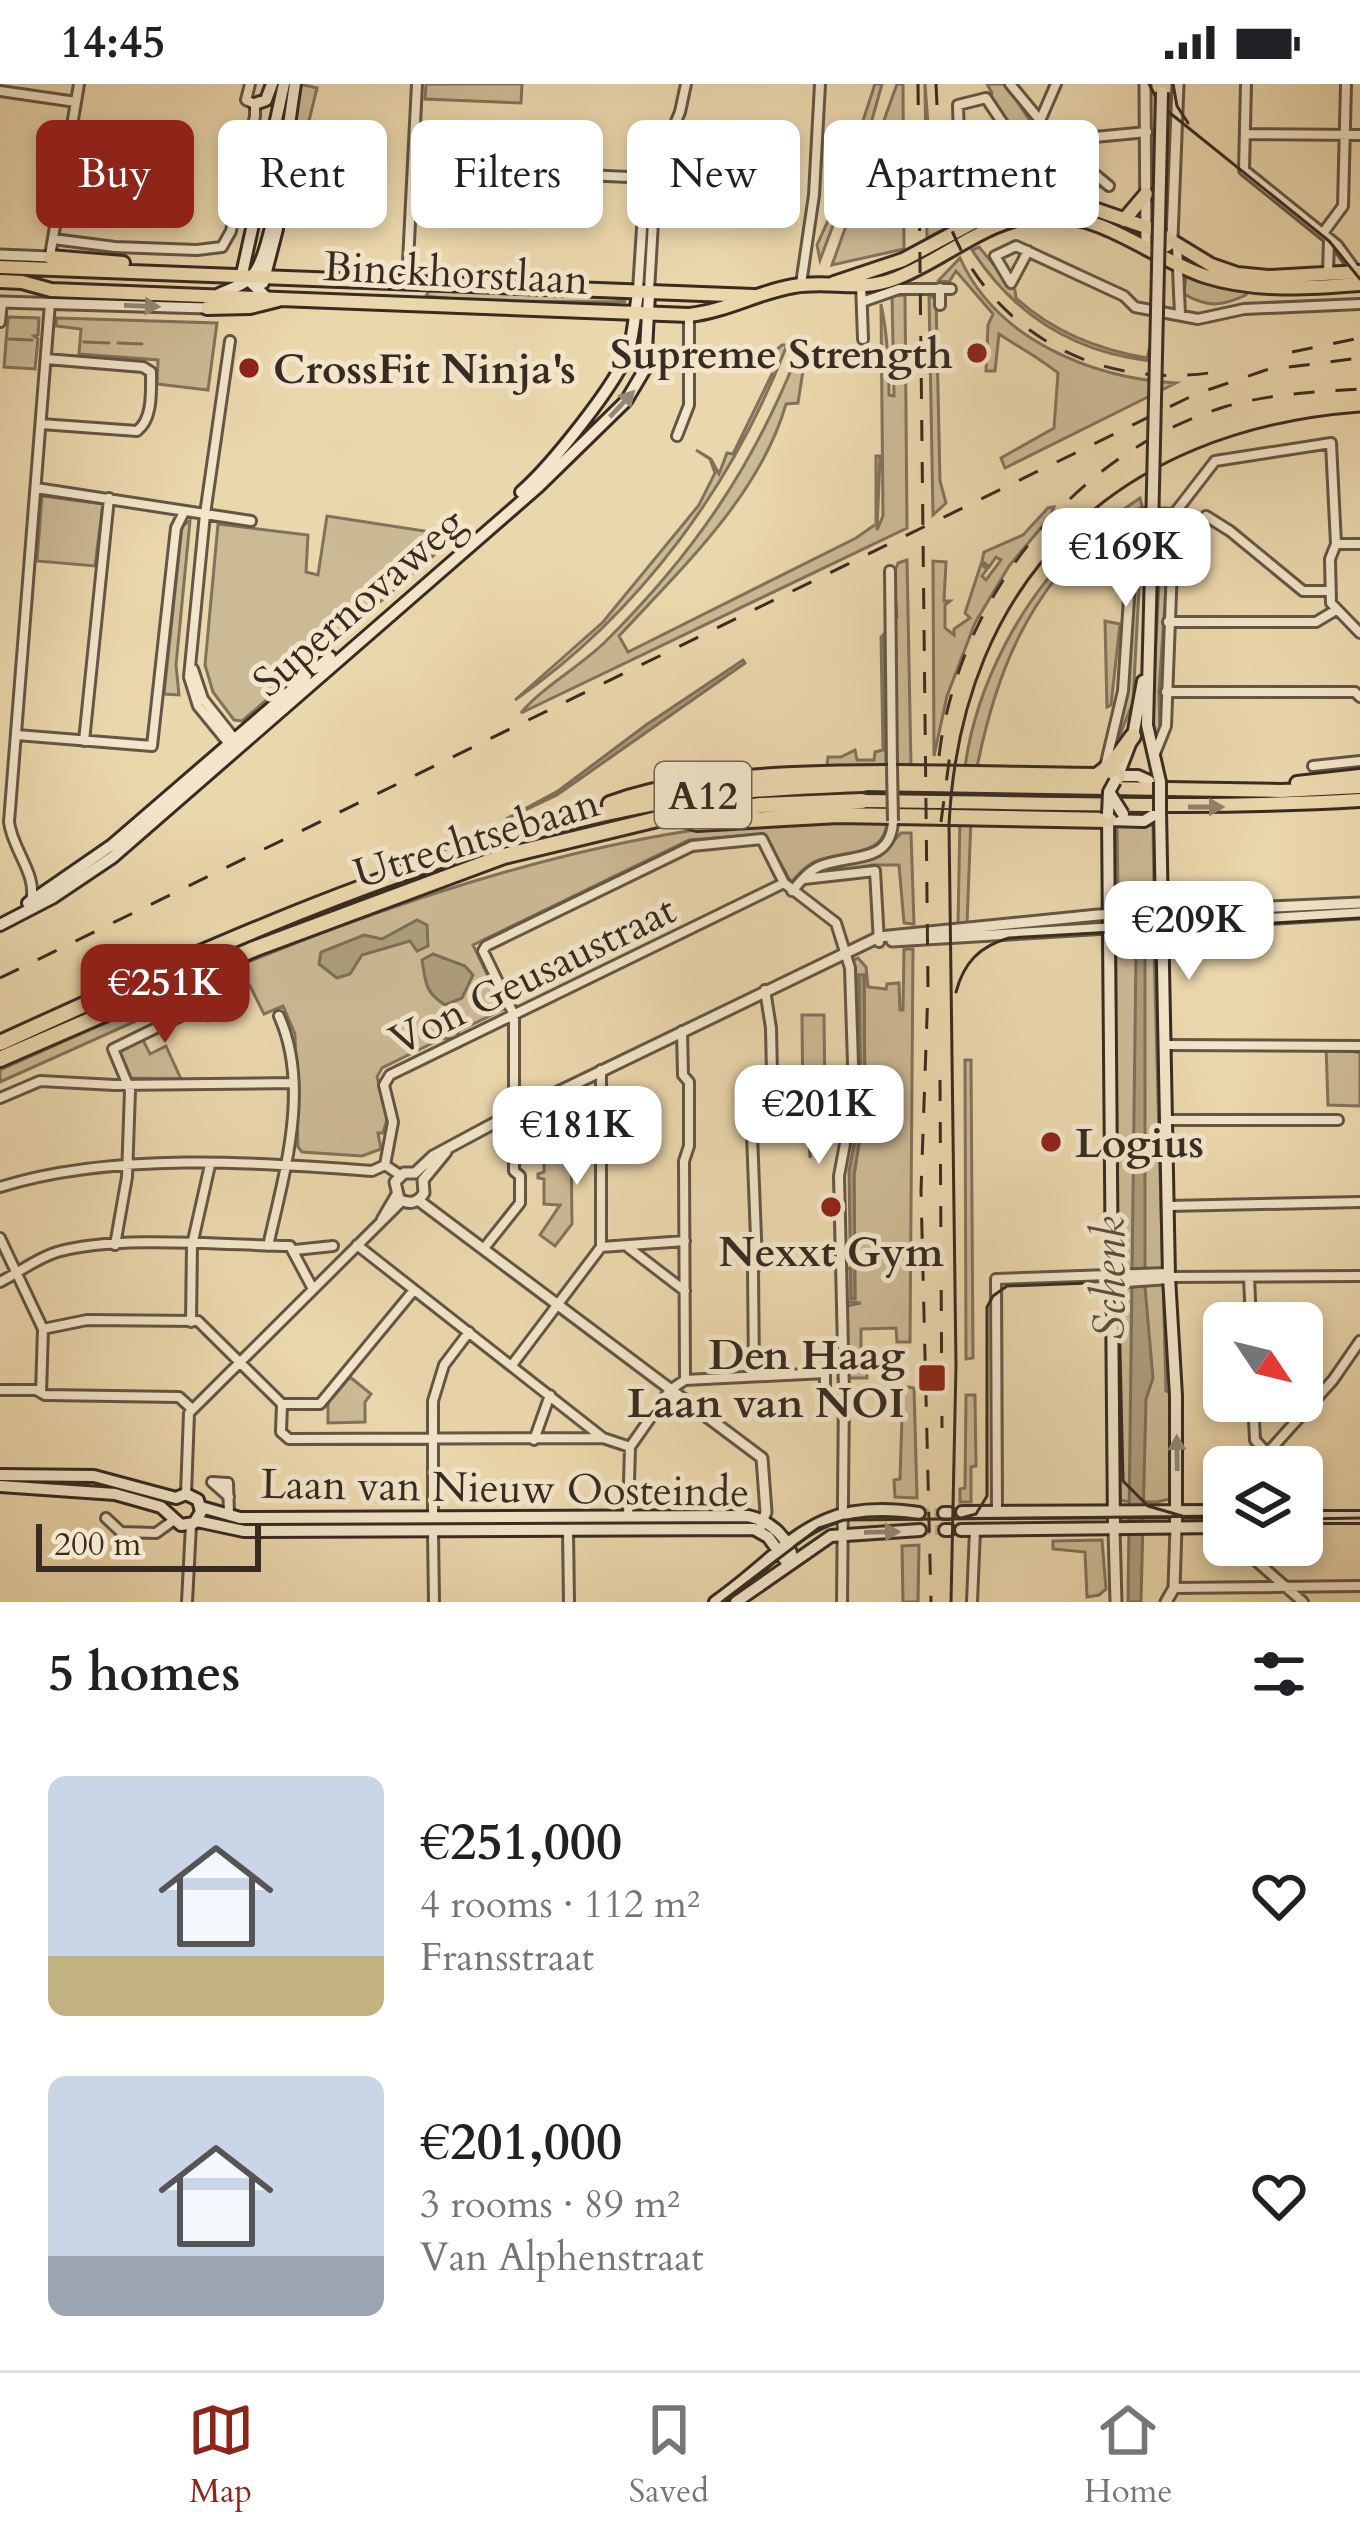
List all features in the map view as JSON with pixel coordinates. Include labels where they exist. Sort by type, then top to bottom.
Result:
[{"type":"highway","points":[[1108,779],[1132,736]]},
{"type":"highway","name":"A12","points":[[547,828],[638,794],[759,777],[896,771],[1108,779]]},
{"type":"highway","name":"Utrechtsebaan","points":[[0,1042],[296,916],[439,862],[547,828],[690,797],[863,784]]},
{"type":"highway","name":"Utrechtsebaan","points":[[0,1059],[223,962],[504,856],[674,815],[862,801]]},
{"type":"highway","name":"A12","points":[[674,815],[694,823],[839,815],[1118,817]]},
{"type":"main road","points":[[251,101],[266,100],[272,84]]},
{"type":"main road","points":[[208,308],[257,294],[256,272],[284,84]]},
{"type":"main road","points":[[220,294],[256,272],[295,84]]},
{"type":"main road","points":[[1162,88],[1147,725],[1160,796],[1176,1527]]},
{"type":"main road","points":[[1124,220],[1146,194]]},
{"type":"main road","name":"Binckhorstlaan","points":[[860,281],[1031,196],[1056,197],[1146,227],[1233,273],[1328,280]]},
{"type":"main road","name":"Binckhorstlaan","points":[[0,281],[51,290],[257,294],[688,315],[737,306],[801,285],[900,277],[1000,224],[1030,216],[1080,219],[1180,265],[1240,284],[1328,280]]},
{"type":"main road","points":[[50,257],[142,265],[158,272]]},
{"type":"main road","points":[[0,267],[158,272]]},
{"type":"main road","name":"Binckhorstlaan","points":[[158,272],[256,272],[757,296]]},
{"type":"main road","points":[[1328,280],[1355,276]]},
{"type":"main road","points":[[401,303],[411,283]]},
{"type":"main road","points":[[419,304],[421,291],[438,284]]},
{"type":"main road","name":"Supernovaweg","points":[[33,905],[112,845],[544,482],[626,401],[645,369],[644,294]]},
{"type":"main road","points":[[208,308],[254,307],[284,298]]},
{"type":"main road","name":"Supernovaweg","points":[[33,905],[107,861],[536,478],[622,364],[642,314]]},
{"type":"main road","points":[[1132,736],[1147,664]]},
{"type":"main road","points":[[1121,1528],[1114,1510],[1109,921],[1118,817],[1108,779],[1138,776],[1154,782]]},
{"type":"main road","points":[[1237,790],[1360,776]]},
{"type":"main road","name":"Utrechtsebaan","points":[[863,784],[1237,790],[1360,787]]},
{"type":"main road","name":"Utrechtsebaan","points":[[862,801],[1360,804]]},
{"type":"main road","points":[[1118,817],[1144,821],[1159,813]]},
{"type":"main road","points":[[32,884],[41,889],[59,884]]},
{"type":"main road","points":[[0,921],[33,905]]},
{"type":"main road","points":[[0,1475],[94,1476],[196,1498],[201,1508],[183,1521]]},
{"type":"main road","name":"Laan van Nieuw Oosteinde","points":[[0,1486],[115,1494],[183,1521],[244,1532],[748,1516],[782,1548],[785,1560],[793,1562]]},
{"type":"main road","points":[[181,1496],[183,1521]]},
{"type":"main road","points":[[952,1513],[997,1507],[1203,1509]]},
{"type":"main road","name":"Laan van Nieuw Oosteinde","points":[[201,1508],[229,1516],[568,1531],[761,1526]]},
{"type":"main road","points":[[711,1602],[754,1574],[818,1521],[844,1512],[919,1513]]},
{"type":"main road","points":[[1323,1517],[1360,1516]]},
{"type":"main road","points":[[951,1530],[1203,1527]]},
{"type":"main road","points":[[740,1602],[815,1544],[843,1533],[920,1530]]},
{"type":"street","points":[[0,255],[50,257],[79,84]]},
{"type":"street","points":[[53,239],[115,247],[213,250],[224,245],[238,187],[250,84]]},
{"type":"street","points":[[415,120],[417,84]]},
{"type":"street","points":[[676,120],[686,84]]},
{"type":"street","points":[[801,285],[812,212],[820,84]]},
{"type":"street","points":[[1010,84],[1040,120]]},
{"type":"street","points":[[1043,120],[1056,84]]},
{"type":"street","points":[[1145,84],[1146,227],[1151,249],[1168,246],[1172,238]]},
{"type":"street","points":[[1178,84],[1172,238],[1180,265],[1180,315]]},
{"type":"street","points":[[1246,84],[1244,170],[1327,236],[1355,276]]},
{"type":"street","points":[[1328,280],[1327,236],[1342,211],[1346,84]]},
{"type":"street","points":[[0,91],[76,102]]},
{"type":"street","points":[[986,98],[1024,155],[1012,181],[981,199],[962,199],[958,105],[986,98]]},
{"type":"street","points":[[1099,137],[1147,132]]},
{"type":"street","points":[[1246,134],[1360,135]]},
{"type":"street","points":[[1099,178],[1109,186]]},
{"type":"street","points":[[408,262],[411,204]]},
{"type":"street","points":[[644,294],[651,228]]},
{"type":"street","points":[[1028,251],[1011,283],[994,256],[1016,245],[1124,296],[1135,307],[1198,319],[1244,309],[1360,304]]},
{"type":"street","points":[[860,281],[863,339]]},
{"type":"street","points":[[862,302],[899,289],[946,289],[940,305]]},
{"type":"street","points":[[0,322],[1,302],[208,308]]},
{"type":"street","points":[[33,905],[32,884],[5,835],[50,303]]},
{"type":"street","points":[[677,436],[689,403],[688,315]]},
{"type":"street","points":[[230,340],[190,656],[201,695],[234,744]]},
{"type":"street","points":[[41,424],[137,431],[148,419],[149,370],[46,359]]},
{"type":"street","points":[[1153,758],[1166,726],[1174,514],[1215,461],[1327,441],[1334,448],[1336,544],[1330,559],[1330,591],[1336,610],[1360,633]]},
{"type":"street","points":[[36,488],[251,521]]},
{"type":"street","points":[[84,741],[109,498]]},
{"type":"street","points":[[1185,500],[1194,507]]},
{"type":"street","points":[[1108,779],[1123,691],[1134,521],[1145,513],[1174,514]]},
{"type":"street","points":[[17,735],[152,746],[176,528],[183,514]]},
{"type":"street","points":[[1206,517],[1303,591],[1330,591]]},
{"type":"street","points":[[1336,544],[1360,544]]},
{"type":"street","name":"Von Geusaustraat","points":[[385,1165],[393,1122],[386,1078],[788,887],[820,866],[881,850],[891,839],[890,572]]},
{"type":"street","points":[[1168,622],[1316,622],[1336,610]]},
{"type":"street","points":[[1166,692],[1354,692],[1360,697]]},
{"type":"street","points":[[1313,766],[1360,761]]},
{"type":"street","points":[[485,1247],[520,1203],[520,1176],[514,1172],[514,1016],[483,951],[550,913],[692,846],[756,838],[766,844],[788,887],[836,923],[850,968],[854,1096],[839,1176],[842,1602]]},
{"type":"street","points":[[804,879],[872,870],[878,875],[882,938]]},
{"type":"street","points":[[761,1526],[762,1458],[421,1196],[419,1177],[433,1156],[764,990],[882,938],[1360,903]]},
{"type":"street","points":[[1163,917],[1360,913]]},
{"type":"street","points":[[628,1517],[630,1447],[670,1390],[685,1380],[751,1380],[754,1374],[757,1229],[752,1134],[755,1126],[771,1125],[772,1120],[771,1028],[764,990]]},
{"type":"street","points":[[115,1245],[128,1166],[128,1084],[113,1049],[199,1007]]},
{"type":"street","points":[[268,1246],[292,1144],[290,1040],[279,1016]]},
{"type":"street","points":[[682,1030],[689,1100],[685,1380]]},
{"type":"street","points":[[1167,1045],[1360,1046]]},
{"type":"street","points":[[512,1365],[601,1247],[601,1070]]},
{"type":"street","points":[[0,1098],[40,1081],[291,1083]]},
{"type":"street","points":[[1167,1120],[1338,1120]]},
{"type":"street","points":[[191,1322],[191,1245],[210,1165]]},
{"type":"street","points":[[0,1187],[77,1169],[128,1166],[287,1165],[372,1171],[385,1165],[399,1177],[419,1177]]},
{"type":"street","points":[[181,1496],[187,1416],[382,1220],[399,1198],[399,1177]]},
{"type":"street","points":[[399,1198],[421,1196]]},
{"type":"street","points":[[1168,1206],[1360,1202]]},
{"type":"street","points":[[0,1238],[43,1329],[43,1394]]},
{"type":"street","points":[[601,1247],[685,1241]]},
{"type":"street","points":[[0,1282],[58,1252],[115,1245],[333,1246]]},
{"type":"street","points":[[357,1245],[603,1438]]},
{"type":"street","points":[[628,1247],[685,1291]]},
{"type":"street","points":[[293,1248],[313,1289]]},
{"type":"street","points":[[997,1507],[993,1282],[1167,1273],[1169,1277],[1360,1276]]},
{"type":"street","points":[[1249,1277],[1250,1302]]},
{"type":"street","points":[[281,1404],[320,1404],[414,1290]]},
{"type":"street","points":[[43,1329],[87,1320],[198,1322],[281,1404],[284,1438],[603,1438],[630,1447]]},
{"type":"street","points":[[434,1602],[433,1401],[444,1365],[470,1333]]},
{"type":"street","points":[[1273,1446],[1333,1380],[1360,1341]]},
{"type":"street","points":[[754,1374],[825,1373],[826,1388]]},
{"type":"street","points":[[0,1390],[179,1397],[192,1409]]},
{"type":"street","points":[[534,1440],[550,1395]]},
{"type":"street","name":"Laan van Nieuw Oosteinde","points":[[229,1497],[229,1516]]},
{"type":"street","name":"Laan van Nieuw Oosteinde","points":[[106,1518],[121,1532],[157,1533],[183,1521]]},
{"type":"street","points":[[183,1521],[187,1602]]},
{"type":"street","points":[[1166,1602],[1174,1588],[1176,1527]]},
{"type":"street","points":[[1116,1602],[1121,1528]]},
{"type":"street","points":[[972,1602],[975,1530]]},
{"type":"street","points":[[568,1531],[568,1602]]},
{"type":"street","points":[[1262,1566],[1303,1602]]},
{"type":"street","points":[[1174,1588],[1360,1586]]},
{"type":"shaded area","points":[[299,84],[317,88],[309,120],[295,120]]},
{"type":"shaded area","points":[[426,84],[522,84],[521,103],[425,99]]},
{"type":"shaded area","points":[[875,84],[882,84],[872,120],[863,120]]},
{"type":"shaded area","points":[[897,84],[903,84],[903,120],[884,120]]},
{"type":"shaded area","points":[[987,84],[1006,84],[1029,120],[1007,120],[990,97]]},
{"type":"shaded area","points":[[825,228],[832,228],[820,260],[817,245]]},
{"type":"shaded area","points":[[845,228],[904,228],[904,249],[832,265]]},
{"type":"shaded area","points":[[927,228],[946,228],[927,238]]},
{"type":"shaded area","points":[[979,247],[1015,290],[1016,298],[1045,320],[1093,344],[1128,354],[1147,358],[1150,346],[1150,361],[1096,349],[1048,326],[1007,294],[972,250]]},
{"type":"shaded area","points":[[960,258],[976,287],[998,311],[1050,349],[1112,373],[1176,383],[1005,468],[1001,458],[1054,428],[1058,373],[999,334],[995,371],[986,371],[988,325],[993,314],[956,271],[949,282],[939,280]]},
{"type":"shaded area","points":[[1186,275],[1247,292],[1222,303],[1200,302],[1184,294]]},
{"type":"shaded area","points":[[429,291],[610,296],[626,302],[426,296]]},
{"type":"shaded area","points":[[905,295],[907,528],[521,713],[604,643],[693,542],[742,470],[800,348],[806,351],[798,403],[786,404],[758,469],[716,529],[619,636],[628,652],[856,538],[876,524],[876,456],[880,456],[877,530],[883,516],[881,304],[889,395],[894,396],[892,296]]},
{"type":"shaded area","points":[[929,295],[936,299],[940,481],[946,503],[933,515]]},
{"type":"shaded area","points":[[8,317],[39,318],[35,369],[4,367]]},
{"type":"shaded area","points":[[57,318],[217,323],[208,390],[157,384],[158,360],[79,354],[81,329],[56,326]]},
{"type":"shaded area","points":[[787,345],[739,447],[678,542],[603,628],[515,700],[603,622],[699,505],[715,473],[710,459],[696,450],[711,459],[719,474],[727,453],[733,454],[772,374],[775,351]]},
{"type":"shaded area","points":[[42,496],[103,504],[95,566],[37,561]]},
{"type":"shaded area","points":[[1140,498],[1142,506],[1126,519],[1124,544],[1104,525],[1036,607],[1006,666],[977,767],[965,767],[991,674],[1022,615],[1083,541],[1104,523]]},
{"type":"shaded area","points":[[1054,507],[1009,566],[975,623],[947,696],[934,756],[933,561],[946,562],[944,601],[950,601],[945,605],[945,628],[954,635],[954,629],[970,618],[965,613],[981,564],[987,569],[982,576],[986,580],[1001,560],[996,557],[989,567],[982,561],[984,552],[1023,535]]},
{"type":"shaded area","points":[[327,516],[450,535],[448,543],[242,721],[234,720],[213,692],[205,665],[218,524],[308,535],[306,572],[318,575]]},
{"type":"shaded area","points":[[190,521],[176,665],[179,695],[164,694],[182,526]]},
{"type":"shaded area","points":[[1162,525],[1170,528],[1160,733],[1155,746],[1151,737]]},
{"type":"shaded area","points":[[1135,531],[1142,531],[1133,702],[1110,760],[1127,690]]},
{"type":"shaded area","points":[[907,560],[911,766],[896,766],[894,574],[898,563]]},
{"type":"shaded area","points":[[1105,621],[1120,624],[1111,705],[1107,707]]},
{"type":"shaded area","points":[[884,634],[886,766],[827,766],[828,757],[855,750],[857,760],[874,760],[875,752],[883,750]]},
{"type":"shaded area","points":[[743,660],[745,663],[557,795],[506,819],[558,791]]},
{"type":"shaded area","points":[[960,818],[971,818],[967,925],[958,926]]},
{"type":"shaded area","points":[[887,822],[884,834],[869,848],[814,862],[791,882],[764,834],[689,840],[473,945],[504,1009],[459,1031],[456,1038],[441,1039],[382,1068],[377,1077],[388,1116],[383,1133],[378,1133],[381,1149],[362,1156],[302,1152],[298,1147],[295,1034],[283,1006],[264,1014],[250,986],[206,1006],[212,1020],[208,1021],[203,1011],[205,993],[245,972],[0,1082],[0,1070],[167,996],[423,897],[510,870],[688,831]]},
{"type":"shaded area","points":[[1153,825],[1154,893],[1118,894],[1117,826]]},
{"type":"shaded area","points":[[901,833],[911,833],[914,924],[904,923],[899,865],[815,875],[880,856]]},
{"type":"shaded area","points":[[417,920],[427,925],[428,946],[417,951],[410,941],[362,955],[350,974],[337,978],[319,964],[321,952],[364,935],[382,939]]},
{"type":"shaded area","points":[[904,949],[913,949],[910,1342],[897,1342],[896,1328],[861,1329],[861,1364],[866,1365],[867,1378],[847,1378],[847,1306],[861,1303],[847,1302],[843,1266],[851,1270],[851,1298],[855,1299],[854,1175],[865,1106],[864,975],[859,975],[859,1023],[855,1023],[851,961],[858,958],[866,967],[868,987],[886,989],[887,984],[899,983],[903,1010]]},
{"type":"shaded area","points":[[1154,950],[1166,1391],[1174,1394],[1175,1498],[1156,1502],[1120,1500],[1114,953]]},
{"type":"shaded area","points":[[1136,951],[1145,951],[1145,1287],[1153,1378],[1146,1399],[1141,1602],[1128,1602]]},
{"type":"shaded area","points":[[433,954],[465,966],[473,975],[462,998],[445,1005],[430,991],[422,960]]},
{"type":"shaded area","points":[[859,975],[864,975],[865,1106],[854,1175],[855,1298],[851,1299],[849,1171],[861,1108]]},
{"type":"shaded area","points":[[802,1015],[824,1015],[825,1100],[813,1104],[817,1112],[810,1158],[807,1118],[803,1117]]},
{"type":"shaded area","points":[[142,1038],[150,1054],[166,1046],[181,1079],[131,1078],[120,1054]]},
{"type":"shaded area","points":[[1326,1045],[1360,1053],[1360,1106],[1328,1105]]},
{"type":"shaded area","points":[[965,1060],[971,1060],[973,1358],[966,1359]]},
{"type":"shaded area","points":[[571,1136],[572,1224],[555,1246],[540,1235],[560,1205],[544,1204],[544,1179],[538,1174],[544,1172],[544,1150]]},
{"type":"shaded area","points":[[350,1377],[371,1394],[365,1402],[365,1422],[328,1423],[328,1403]]},
{"type":"shaded area","points":[[903,1386],[914,1388],[917,1498],[895,1497],[894,1480],[900,1479]]},
{"type":"shaded area","points":[[966,1395],[975,1395],[976,1466],[971,1467],[971,1502],[960,1502],[960,1489],[965,1488]]},
{"type":"shaded area","points":[[1102,1540],[1106,1589],[1087,1597],[1085,1552],[1053,1549],[1053,1541]]},
{"type":"shaded area","points":[[919,1545],[918,1602],[903,1602],[902,1546]]},
{"type":"waterway","points":[[9,339],[32,340]]},
{"type":"waterway","points":[[84,342],[109,343]]},
{"type":"waterway","points":[[118,343],[142,344]]},
{"type":"tunnel","points":[[919,1513],[944,1513]]},
{"type":"tunnel","points":[[920,1530],[945,1530]]},
{"type":"tram line","points":[[1149,84],[1160,105],[1329,241],[1360,279]]},
{"type":"tram line","points":[[1173,84],[1177,106],[1188,123]]},
{"type":"tram line","points":[[951,1602],[956,1365],[949,825],[960,737],[984,659],[1021,591],[1068,533],[1127,485],[1195,449],[1273,425],[1360,412]]},
{"type":"tram line","points":[[956,992],[975,957],[1009,938],[1360,918]]},
{"type":"tram line","points":[[958,1519],[976,1514],[987,1496],[987,1307],[993,1296],[1007,1286],[1090,1283],[1108,1289],[1119,1309],[1123,1481],[1148,1506],[1182,1516]]},
{"type":"tram line","points":[[722,1602],[819,1528],[844,1520],[1203,1516]]},
{"type":"tram line","points":[[1323,1519],[1360,1518]]},
{"type":"railway","points":[[918,84],[928,988],[921,1191],[931,1602]]},
{"type":"railway","points":[[936,84],[938,120]]},
{"type":"railway","points":[[952,228],[963,254],[992,295],[1028,329],[1071,354],[1119,370],[1172,375],[1227,370]]},
{"type":"railway","points":[[1292,352],[1360,338]]},
{"type":"railway","points":[[0,978],[1196,394],[1266,370],[1360,358]]},
{"type":"railway","points":[[939,756],[950,698],[970,642],[997,589],[1072,497],[1118,459],[1169,429],[1224,407],[1274,396],[1360,389]]},
{"type":"railway","points":[[941,822],[952,739]]},
{"type":"railway","points":[[940,1080],[942,1428]]},
{"type":"place","name":"Supreme Strength","points":[[977,353]]},
{"type":"place","name":"CrossFit Ninja's","points":[[249,368]]},
{"type":"place","name":"Logius","points":[[1051,1142]]},
{"type":"place","name":"Nexxt Gym","points":[[831,1207]]},
{"type":"place","name":"Den Haag Laan van NOI","points":[[932,1378]]},
{"type":"water label","name":"Schenk","points":[[1108,1278]]}]
